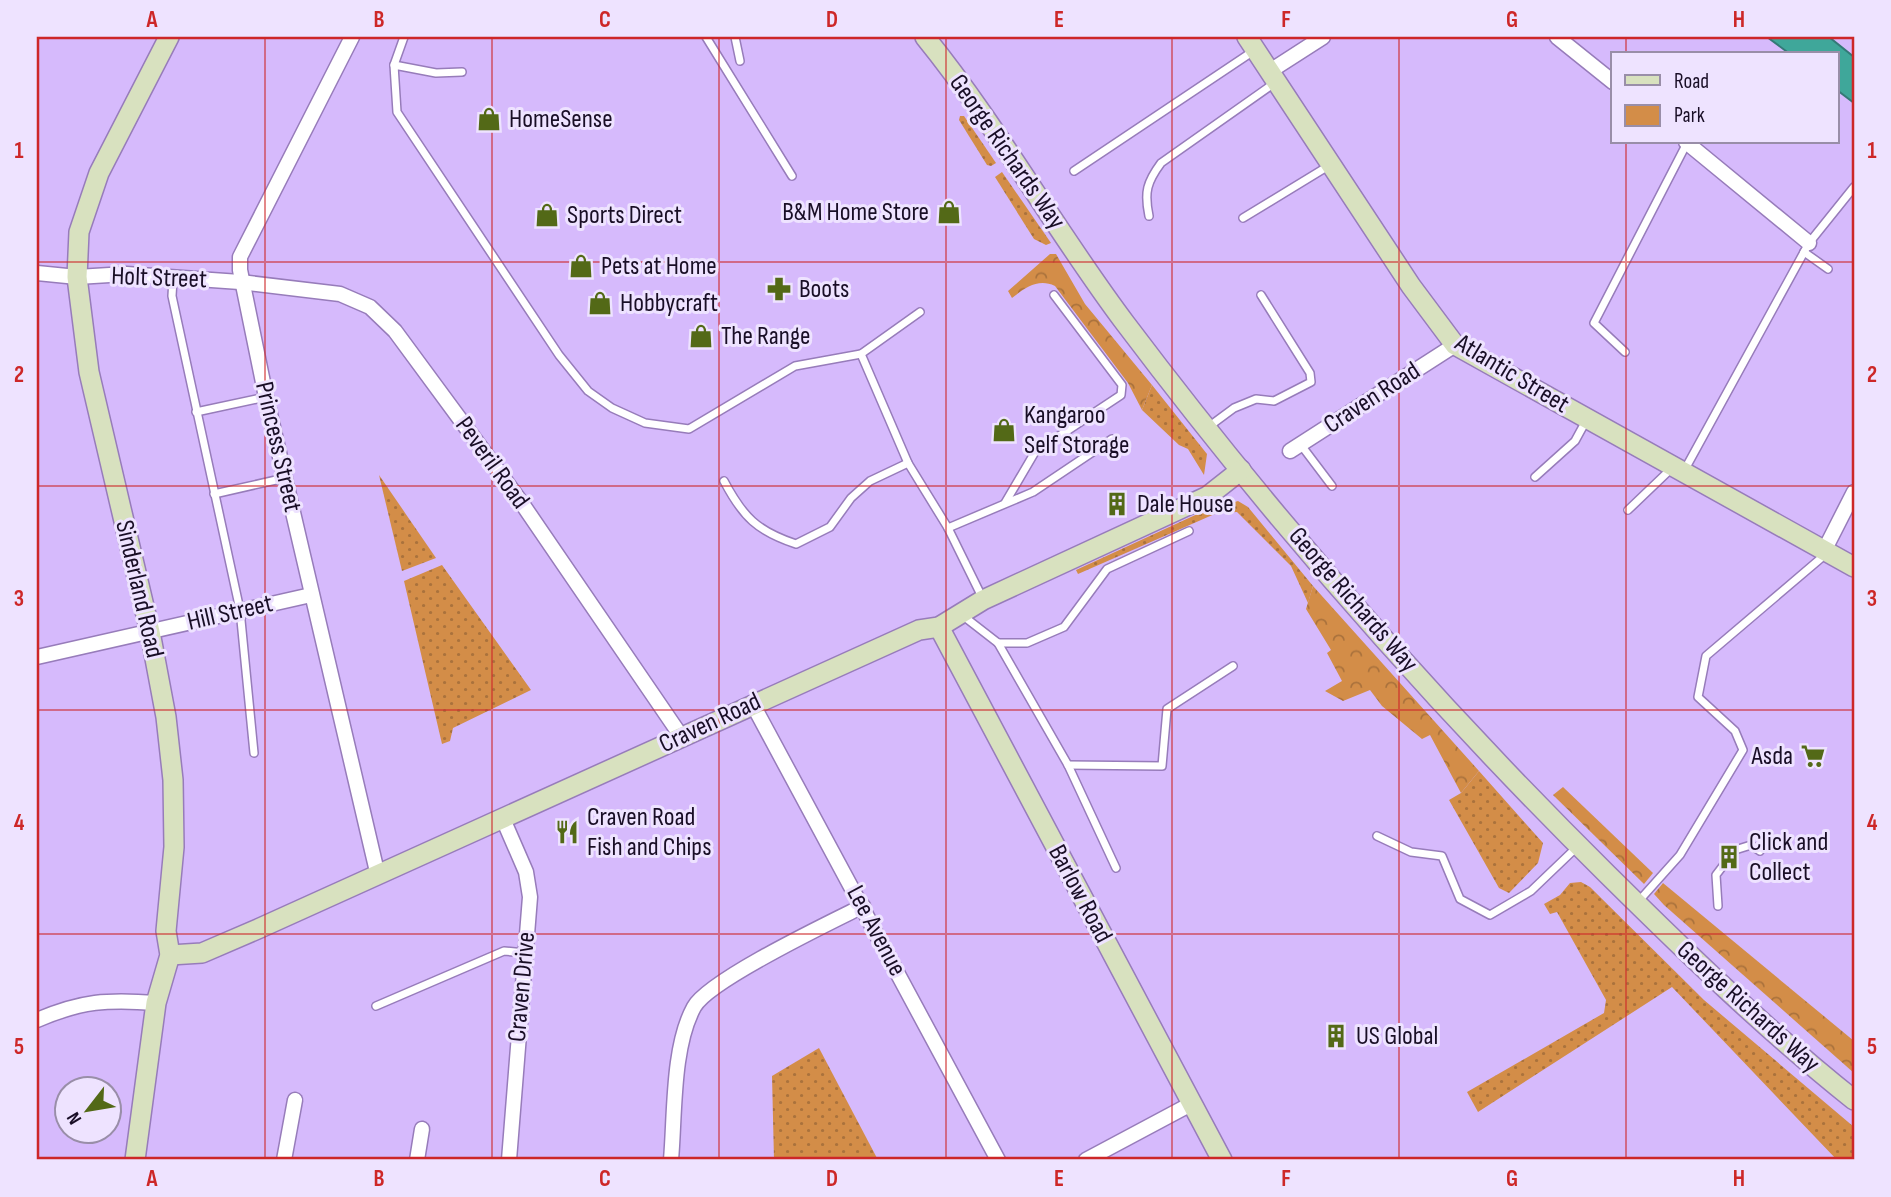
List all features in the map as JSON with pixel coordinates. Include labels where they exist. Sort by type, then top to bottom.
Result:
[{"type":"street","name":"Sinderland Road","points":[[135,1160],[156,1003],[170,955],[166,932],[174,847],[173,780],[166,717],[150,632],[89,372],[77,277],[79,232],[99,173],[169,37]]},
{"type":"street","name":"Princess Street","points":[[352,37],[240,257],[240,282],[378,876]]},
{"type":"street","name":"George Richards Way","points":[[925,37],[963,86],[1122,319],[1241,470],[1407,664],[1496,762],[1737,1001],[1854,1100]]},
{"type":"street","points":[[1273,76],[1323,37]]},
{"type":"street","points":[[1557,37],[1611,80]]},
{"type":"street","name":"Atlantic Street","points":[[1251,43],[1411,285],[1455,345],[1854,567]]},
{"type":"street","points":[[1688,144],[1806,247]]},
{"type":"street","name":"Holt Street","points":[[37,274],[77,277],[125,274],[240,282]]},
{"type":"street","name":"Peveril Road","points":[[240,282],[340,293],[370,307],[395,331],[521,502],[681,736]]},
{"type":"street","name":"Craven Road","points":[[1295,447],[1455,345]]},
{"type":"street","name":"Craven Road","points":[[170,955],[202,953],[378,876],[752,703],[919,630],[939,627],[959,612],[983,600],[1208,496],[1241,470]]},
{"type":"street","points":[[1824,551],[1854,492]]},
{"type":"street","name":"Hill Street","points":[[37,657],[311,595]]},
{"type":"street","name":"Barlow Road","points":[[939,627],[1222,1160]]},
{"type":"street","name":"Lee Avenue","points":[[752,703],[998,1160]]},
{"type":"street","name":"Craven Drive","points":[[503,819],[526,872],[530,897],[509,1160]]},
{"type":"street","points":[[671,1160],[681,1045],[695,1004],[716,985],[863,906]]},
{"type":"street","points":[[37,1020],[72,1005],[109,999],[156,1003]]},
{"type":"street","points":[[284,1160],[295,1100]]},
{"type":"street","points":[[1086,1160],[1191,1104]]},
{"type":"street","points":[[417,1160],[422,1129]]},
{"type":"lane","points":[[404,37],[394,65],[397,113],[559,355],[588,391],[612,408],[645,423],[689,429],[795,366],[861,354],[920,312]]},
{"type":"lane","points":[[706,37],[792,176]]},
{"type":"lane","points":[[734,37],[740,61]]},
{"type":"lane","points":[[1074,171],[1251,43]]},
{"type":"lane","points":[[394,65],[436,73],[463,72]]},
{"type":"lane","points":[[1149,216],[1145,194],[1149,180],[1161,163],[1273,76]]},
{"type":"lane","points":[[1625,352],[1594,323],[1685,144]]},
{"type":"lane","points":[[1243,218],[1331,164]]},
{"type":"lane","points":[[1628,510],[1678,469],[1806,247],[1854,187]]},
{"type":"lane","points":[[1806,247],[1828,269]]},
{"type":"lane","points":[[173,279],[172,296],[240,610],[254,753]]},
{"type":"lane","points":[[1005,503],[1035,453],[1121,395],[1122,385],[1054,295]]},
{"type":"lane","points":[[1207,428],[1234,408],[1256,399],[1274,401],[1311,382],[1310,373],[1261,295]]},
{"type":"lane","points":[[861,354],[908,463],[948,528],[983,600]]},
{"type":"lane","points":[[196,412],[266,397]]},
{"type":"lane","points":[[1535,477],[1575,441],[1587,418]]},
{"type":"lane","points":[[948,528],[1032,492],[1112,439]]},
{"type":"lane","points":[[1295,447],[1332,486]]},
{"type":"lane","points":[[724,481],[738,508],[766,534],[796,544],[830,527],[851,499],[870,481],[908,463]]},
{"type":"lane","points":[[214,494],[285,478]]},
{"type":"lane","points":[[998,643],[1027,643],[1064,627],[1107,569],[1188,531]]},
{"type":"lane","points":[[1637,903],[1680,855],[1743,750],[1735,732],[1698,697],[1706,656],[1820,559],[1824,551]]},
{"type":"lane","points":[[959,612],[998,643],[1068,765],[1116,868]]},
{"type":"lane","points":[[1068,765],[1162,766],[1167,709],[1233,666]]},
{"type":"lane","points":[[1377,836],[1411,852],[1442,856],[1460,899],[1490,915],[1531,891],[1579,846]]},
{"type":"lane","points":[[1718,906],[1716,875],[1735,850],[1751,845],[1760,851]]},
{"type":"lane","points":[[376,1006],[504,951],[525,953]]},
{"type":"green space","points":[[960,116],[964,116],[996,163],[987,165],[959,120]]},
{"type":"green space","points":[[1002,172],[1051,243],[1046,245],[1034,239],[995,177]]},
{"type":"green space","points":[[1050,254],[1056,254],[1085,304],[1152,385],[1142,410],[1128,383],[1055,286],[1037,284],[1012,298],[1008,291]]},
{"type":"green space","points":[[1152,385],[1207,454],[1204,475],[1188,449],[1179,445],[1142,410]]},
{"type":"green space","points":[[379,475],[436,558],[402,571]]},
{"type":"green space","points":[[1238,501],[1248,507],[1313,586],[1308,603],[1291,566],[1237,512],[1217,513],[1078,574],[1076,570],[1204,511]]},
{"type":"green space","points":[[442,565],[531,690],[453,728],[450,741],[442,744],[404,581]]},
{"type":"green space","points":[[1313,586],[1479,771],[1461,793],[1430,735],[1422,739],[1382,706],[1370,690],[1343,701],[1325,691],[1342,681],[1327,653],[1331,650],[1306,609]]},
{"type":"green space","points":[[1479,771],[1543,843],[1538,863],[1509,893],[1499,888],[1449,800],[1461,793]]},
{"type":"green space","points":[[1563,787],[1653,873],[1644,884],[1553,795]]},
{"type":"green space","points":[[1581,882],[1590,887],[1704,1000],[1854,1127],[1854,1160],[1837,1160],[1672,987],[1478,1112],[1467,1092],[1604,1013],[1606,1000],[1557,912],[1550,914],[1544,904],[1560,895],[1570,883]]},
{"type":"green space","points":[[1663,883],[1854,1041],[1854,1073],[1664,905],[1654,894]]},
{"type":"green space","points":[[819,1048],[878,1160],[774,1160],[772,1076]]},
{"type":"shaded area","points":[[1767,37],[1829,37],[1854,57],[1854,103],[1839,92],[1839,52],[1787,52]]},
{"type":"place","name":"HomeSense","points":[[489,119]]},
{"type":"place","name":"B&M Home Store","points":[[949,212]]},
{"type":"place","name":"Sports Direct","points":[[547,215]]},
{"type":"place","name":"Pets at Home","points":[[581,266]]},
{"type":"place","name":"Boots","points":[[779,289]]},
{"type":"place","name":"Hobbycraft","points":[[600,303]]},
{"type":"place","name":"The Range","points":[[701,336]]},
{"type":"place","name":"Kangaroo Self Storage","points":[[1004,430]]},
{"type":"place","name":"Dale House","points":[[1117,504]]},
{"type":"place","name":"Asda","points":[[1813,756]]},
{"type":"place","name":"Craven Road Fish and Chips","points":[[567,832]]},
{"type":"place","name":"Click and Collect","points":[[1729,857]]},
{"type":"place","name":"US Global","points":[[1336,1036]]}]
